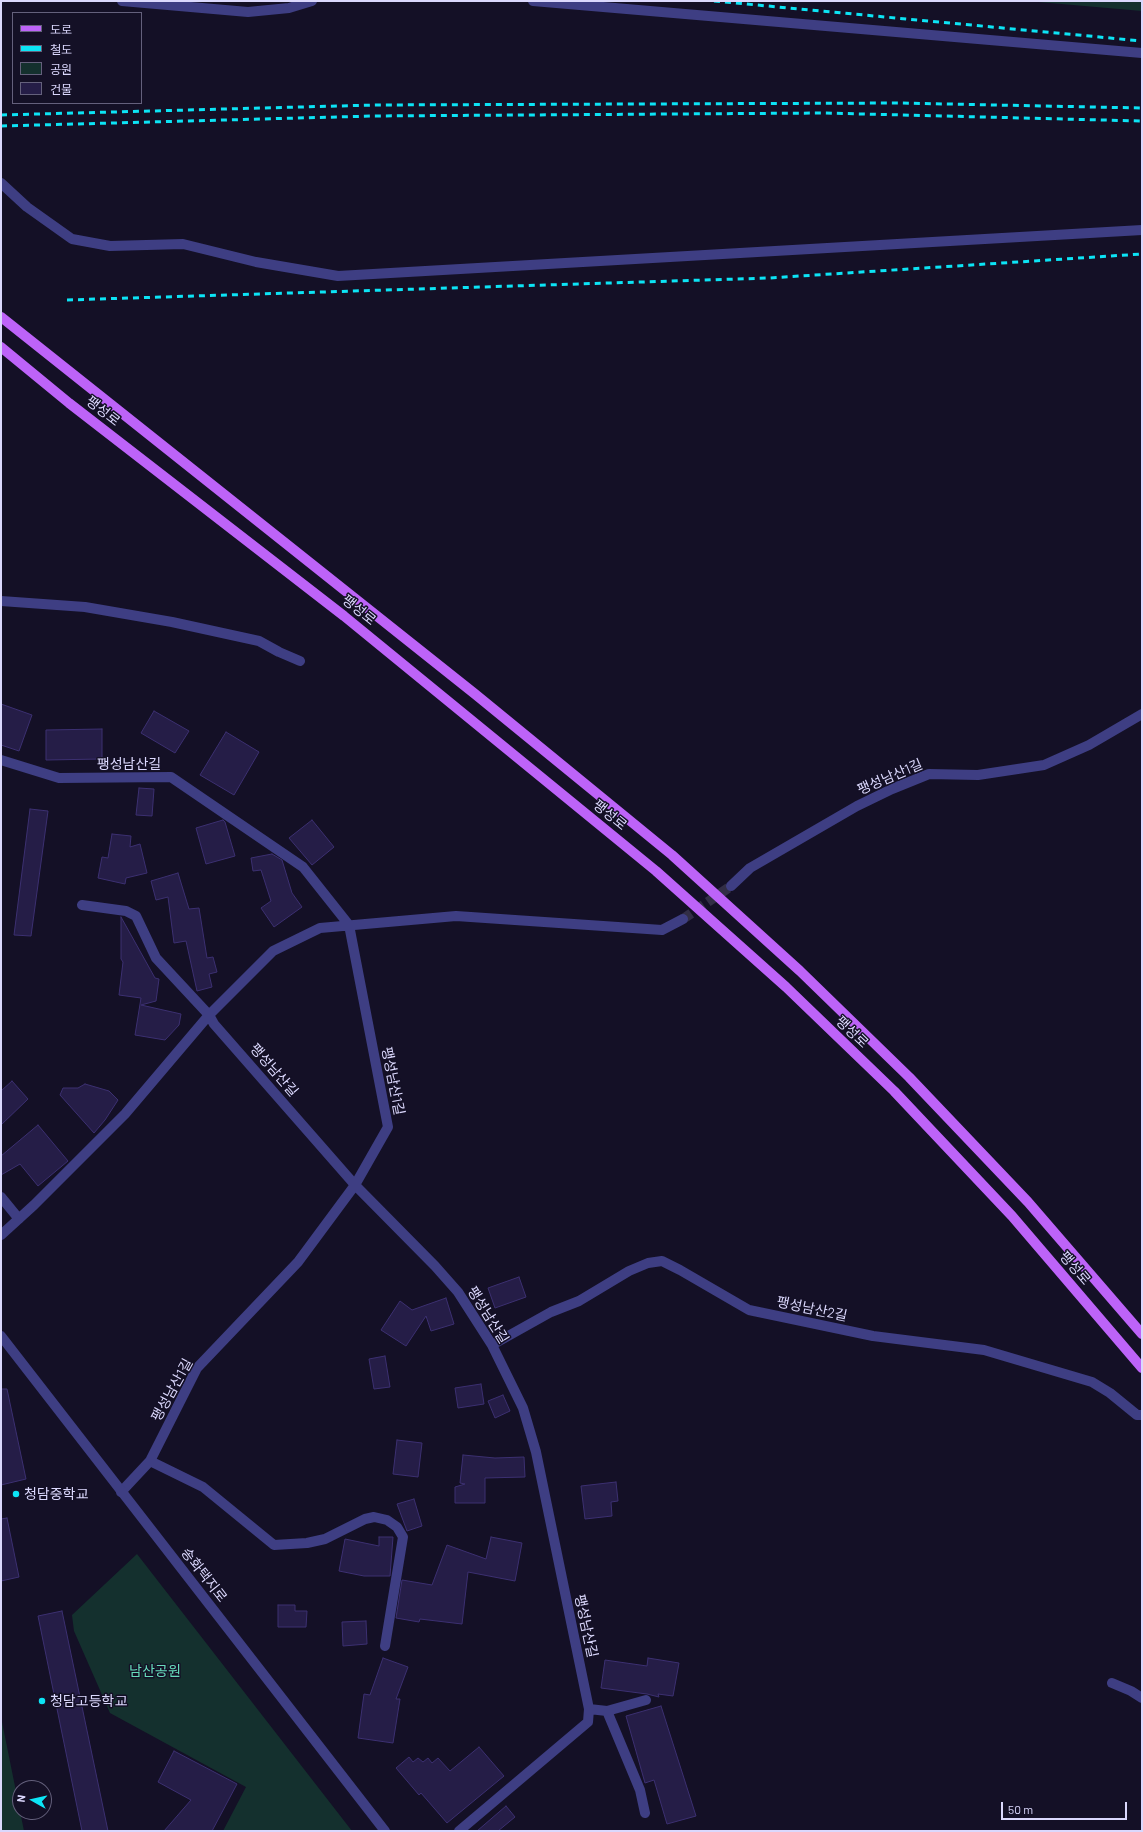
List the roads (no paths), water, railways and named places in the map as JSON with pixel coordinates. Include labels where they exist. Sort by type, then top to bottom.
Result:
[{"type":"main road","name":"팽성로","points":[[1,317],[475,694],[672,856],[800,971],[909,1077],[1028,1202],[1142,1334]]},
{"type":"main road","name":"팽성로","points":[[1,347],[69,403],[344,616],[656,871],[786,987],[894,1091],[1012,1216],[1142,1368]]},
{"type":"street","points":[[122,1],[248,12],[289,8],[312,1]]},
{"type":"street","points":[[533,1],[1142,53]]},
{"type":"street","points":[[1,183],[27,207],[72,239],[110,246],[183,244],[256,262],[338,276],[1142,230]]},
{"type":"street","points":[[1,601],[85,606],[172,622],[259,641],[300,661]]},
{"type":"street","name":"팽성남산1길","points":[[731,886],[750,868],[857,806],[892,789],[929,774],[978,775],[1044,765],[1089,745],[1142,714]]},
{"type":"street","name":"팽성남산길","points":[[1,760],[59,778],[171,777],[303,866],[349,925]]},
{"type":"street","name":"팽성남산길","points":[[82,905],[126,911],[136,916],[156,958],[209,1015],[214,1024],[355,1185],[435,1266],[458,1292],[492,1345],[523,1408],[536,1452],[589,1709]]},
{"type":"street","points":[[1,1235],[125,1114],[209,1015],[273,951],[320,928],[456,916],[662,930],[683,919]]},
{"type":"street","name":"팽성남산1길","points":[[121,1492],[150,1461],[197,1368],[298,1262],[355,1185],[388,1127],[349,925]]},
{"type":"street","points":[[1,1197],[19,1219]]},
{"type":"street","name":"팽성남산2길","points":[[492,1345],[551,1312],[579,1301],[629,1271],[648,1263],[662,1261],[749,1310],[873,1336],[984,1350],[1092,1382],[1110,1393],[1137,1415],[1142,1415]]},
{"type":"street","name":"송화택지로","points":[[1,1336],[385,1831]]},
{"type":"street","points":[[150,1461],[203,1487],[274,1545],[307,1543],[325,1539],[365,1519],[374,1517],[387,1520],[397,1527],[403,1537],[385,1646]]},
{"type":"street","points":[[1112,1683],[1131,1691],[1142,1698]]},
{"type":"street","points":[[459,1831],[588,1722],[589,1709],[607,1711],[646,1700]]},
{"type":"street","points":[[607,1711],[640,1790],[645,1813]]},
{"type":"tunnel","points":[[683,919],[731,886]]},
{"type":"railway","points":[[714,1],[1142,41]]},
{"type":"railway","points":[[1,115],[375,105],[898,103],[1142,108]]},
{"type":"railway","points":[[1,126],[373,116],[824,113],[1142,121]]},
{"type":"railway","points":[[67,300],[769,278],[1142,254]]},
{"type":"place","name":"청담중학교","points":[[16,1494]]},
{"type":"place","name":"청담고등학교","points":[[42,1701]]},
{"type":"park label","name":"남산공원","points":[[155,1671]]}]
